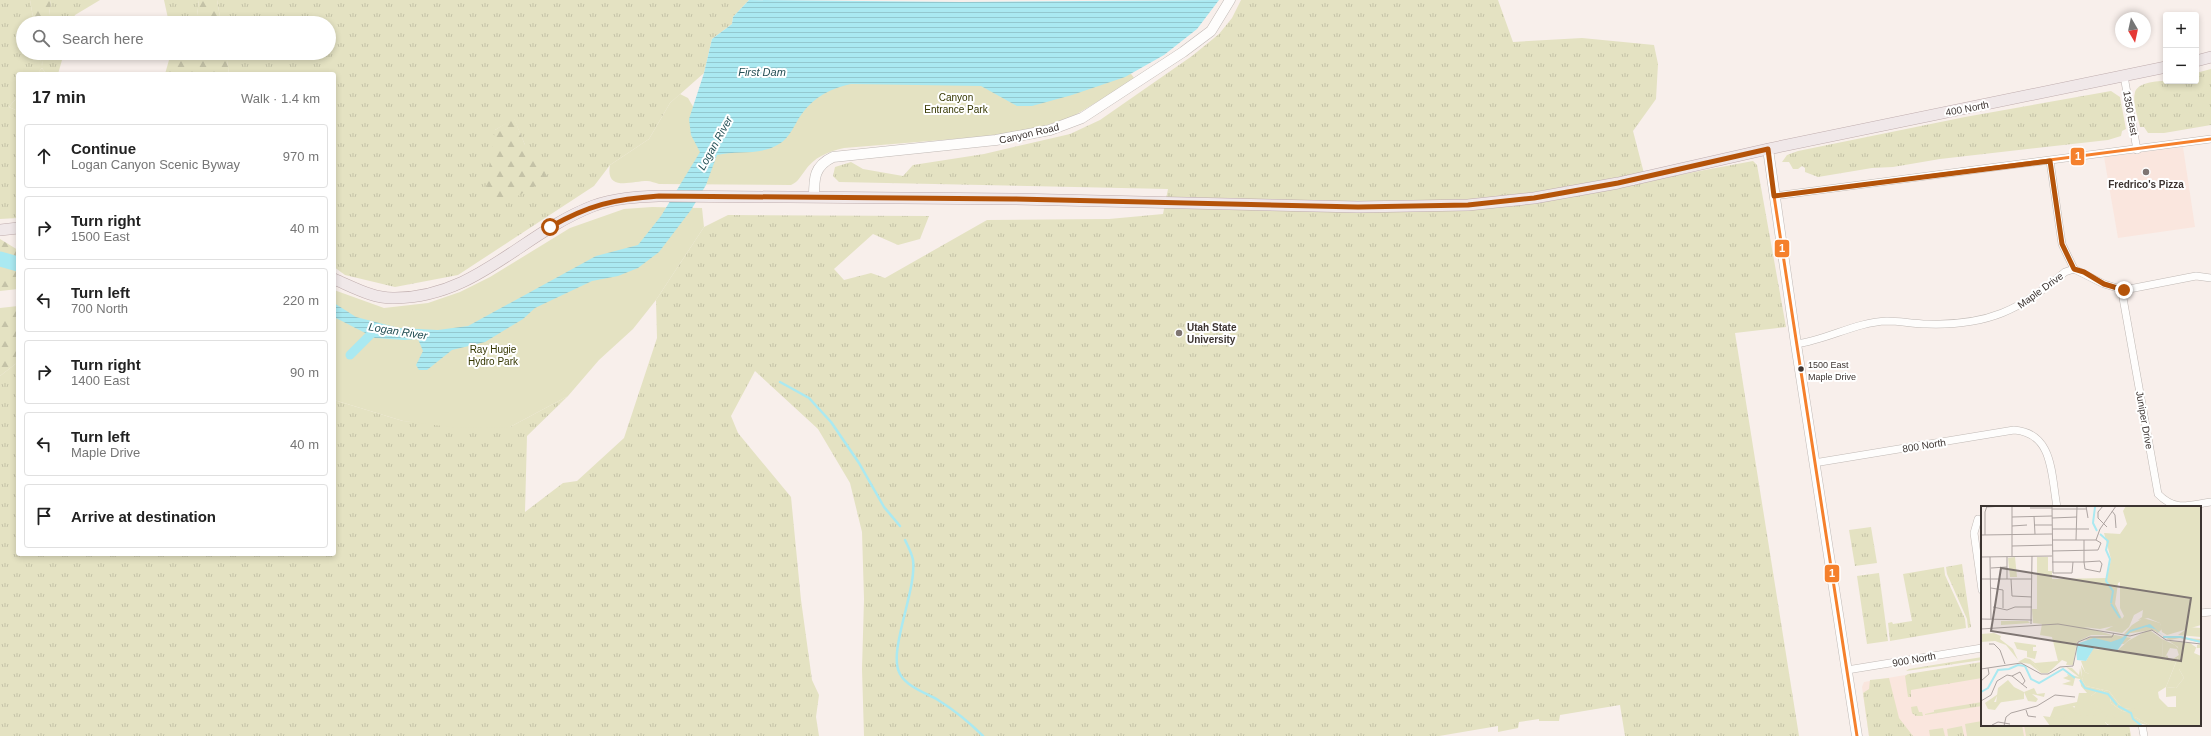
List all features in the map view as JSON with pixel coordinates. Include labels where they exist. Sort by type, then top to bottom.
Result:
[{"type":"main road","points":[[2199,60],[2211,57]]},
{"type":"main road","name":"400 North","points":[[336,280],[364,292],[394,298],[442,292],[473,278],[550,227],[594,205],[625,198],[706,196],[1021,199],[1358,207],[1468,205],[1534,198],[1618,183],[1768,149],[2163,68]]},
{"type":"main road","points":[[0,230],[16,228]]},
{"type":"street","name":"Canyon Road","points":[[814,197],[815,174],[819,166],[833,157],[996,140],[1050,130],[1082,118],[1183,52],[1211,31],[1230,0]]},
{"type":"street","name":"1350 East","points":[[2124,76],[2137,150]]},
{"type":"street","points":[[1774,196],[2137,150],[2211,139]]},
{"type":"street","points":[[1768,149],[1814,463],[1857,736]]},
{"type":"street","points":[[2050,161],[2062,244],[2074,269]]},
{"type":"street","name":"Maple Drive","points":[[1796,344],[1825,338],[1856,327],[1887,321],[1951,324],[1984,320],[2017,308],[2065,272],[2074,269],[2084,272],[2104,284],[2124,290],[2196,276],[2211,278]]},
{"type":"street","name":"Juniper Drive","points":[[2124,290],[2124,298],[2158,494],[2168,503],[2177,506]]},
{"type":"street","name":"800 North","points":[[1814,463],[2014,430],[2025,431],[2034,435],[2042,442],[2048,455],[2057,506]]},
{"type":"street","name":"Juniper Drive","points":[[2186,506],[2211,502]]},
{"type":"street","points":[[1978,519],[1974,533],[1981,583]]},
{"type":"street","points":[[2201,613],[2211,612]]},
{"type":"street","name":"900 North","points":[[1847,670],[1981,648]]},
{"type":"street","points":[[2142,726],[2144,736]]},
{"type":"shaded area","points":[[2183,147],[2195,227],[2118,238],[2104,157]]},
{"type":"shaded area","points":[[1981,662],[1981,726],[2129,726],[2131,736],[1869,736],[1862,687],[1864,682]]},
{"type":"green space","points":[[0,0],[30,0],[33,16],[16,16],[16,60],[41,60],[42,66],[43,60],[62,60],[59,72],[45,72],[42,68],[39,72],[16,72],[16,98],[9,107],[16,110],[16,218],[0,219]]},
{"type":"green space","points":[[30,0],[51,0],[49,16],[33,16]]},
{"type":"green space","points":[[51,0],[100,0],[75,16],[49,16]]},
{"type":"green space","points":[[164,0],[199,0],[197,16],[167,16]]},
{"type":"green space","points":[[199,0],[217,0],[220,16],[197,16]]},
{"type":"green space","points":[[217,0],[749,0],[733,17],[732,24],[712,39],[704,73],[670,103],[649,139],[610,165],[594,186],[458,275],[395,287],[345,275],[336,268],[336,72],[229,72],[227,60],[336,60],[336,16],[220,16]],"holes":[[[514,119],[525,145],[495,130]]]},
{"type":"green space","points":[[1241,0],[1498,0],[1513,42],[1582,38],[1654,45],[1658,64],[1656,99],[1633,131],[1646,181],[1753,161],[1757,165],[1786,327],[1735,333],[1799,736],[1625,736],[1620,705],[1560,715],[1559,721],[1539,721],[1539,719],[1519,722],[1518,728],[1498,732],[1498,726],[1439,736],[864,736],[862,669],[864,599],[862,532],[850,483],[818,429],[755,371],[731,416],[738,433],[791,497],[801,600],[812,680],[819,695],[816,717],[819,736],[0,736],[0,376],[16,364],[16,556],[336,556],[336,401],[403,421],[510,427],[568,396],[527,436],[525,512],[563,483],[577,481],[624,438],[657,338],[656,300],[704,227],[728,215],[929,216],[920,239],[898,245],[873,234],[834,269],[844,280],[871,273],[885,278],[987,220],[1109,219],[1163,214],[1168,189],[839,182],[833,176],[835,167],[851,162],[863,169],[903,176],[913,165],[984,154],[1070,134],[1100,120],[1192,56],[1219,34],[1232,18]]},
{"type":"green space","points":[[40,60],[43,60],[42,68]]},
{"type":"green space","points":[[169,60],[227,60],[229,72],[166,72]]},
{"type":"green space","points":[[42,68],[45,72],[39,72]]},
{"type":"green space","points":[[2211,69],[2211,125],[2164,133],[2148,133],[2144,127],[2140,127],[2134,100],[2135,92],[2139,87],[2145,84],[2162,81],[2163,84],[2199,84],[2199,72]]},
{"type":"green space","name":"Canyon Entrance Park","points":[[1128,70],[1135,79],[1072,117],[1041,127],[991,136],[844,148],[827,153],[812,162],[797,181],[791,185],[659,184],[647,181],[621,183],[612,179],[610,173],[610,165],[649,139],[670,103],[680,94],[688,98],[695,110],[829,80]]},
{"type":"green space","points":[[2111,91],[2120,97],[2126,129],[2122,131],[2121,136],[2108,140],[1940,159],[1818,177],[1805,172],[1805,168],[1802,166],[1798,169],[1793,169],[1789,162],[1782,162],[1787,155],[1798,151],[1965,117]]},
{"type":"green space","points":[[16,98],[16,110],[9,107]]},
{"type":"green space","points":[[514,118],[525,145],[546,166],[547,179],[516,197],[493,199],[486,186],[495,130]]},
{"type":"green space","name":"Ray Hugie Hydro Park","points":[[652,207],[702,208],[704,227],[656,300],[633,329],[599,360],[568,396],[510,427],[458,428],[403,421],[336,401],[336,291],[384,308],[428,303],[460,292],[490,277],[570,228],[624,209]]},
{"type":"green space","points":[[0,239],[16,249],[16,289],[0,291]]},
{"type":"green space","points":[[16,306],[16,364],[0,376],[0,308]]},
{"type":"green space","points":[[1871,527],[1877,563],[1855,566],[1849,530]]},
{"type":"green space","points":[[1962,564],[1971,627],[1968,628],[1967,619],[1947,574],[1946,567]]},
{"type":"green space","points":[[1944,567],[1945,575],[1965,619],[1966,628],[1890,641],[1888,623],[1892,622],[1893,624],[1912,621],[1903,574]]},
{"type":"green space","points":[[1879,573],[1888,641],[1867,644],[1857,576]]},
{"type":"green space","points":[[1981,657],[1981,660],[1906,671],[1909,669]]},
{"type":"green space","points":[[1981,662],[1981,678],[1911,690],[1911,697],[1908,697],[1905,676],[1908,674]]},
{"type":"green space","points":[[1889,678],[1899,718],[1913,736],[1869,736],[1863,693],[1869,689],[1870,680]]},
{"type":"green space","points":[[1981,702],[1981,706],[1925,715],[1934,712],[1934,710]]},
{"type":"green space","points":[[1917,706],[1919,712],[1922,712],[1923,716],[1916,716],[1912,713],[1911,707]]},
{"type":"green space","points":[[1981,721],[1981,726],[2022,726],[2024,736],[1967,736],[1965,724]]},
{"type":"green space","points":[[1962,726],[1964,736],[1948,736],[1947,729]]},
{"type":"green space","points":[[2024,726],[2129,726],[2131,736],[2026,736]]},
{"type":"green space","points":[[2032,726],[2088,726],[2034,734]]},
{"type":"green space","points":[[1943,728],[1945,736],[1930,736],[1929,730]]},
{"type":"water","name":"First Dam","points":[[749,0],[961,2],[1219,0],[1197,29],[1164,55],[1125,77],[1072,95],[1032,106],[1017,106],[981,86],[851,84],[823,94],[811,103],[798,119],[789,135],[779,144],[764,150],[717,155],[706,185],[691,210],[659,252],[638,268],[618,276],[592,281],[535,308],[523,319],[485,342],[452,350],[427,370],[419,370],[416,365],[423,351],[418,339],[404,340],[375,338],[336,318],[336,304],[356,317],[399,328],[438,330],[468,326],[596,256],[638,245],[661,216],[700,152],[691,135],[689,119],[704,73],[712,39],[732,24],[733,17]]},
{"type":"waterway","name":"Logan River","points":[[0,259],[16,263]]},
{"type":"waterway","points":[[350,355],[377,328]]},
{"type":"waterway","points":[[780,382],[809,398],[831,422],[859,463],[884,507],[900,526]]},
{"type":"waterway","points":[[905,540],[913,560],[913,573],[897,651],[897,664],[900,674],[907,683],[956,712],[983,736]]},
{"type":"transit line","name":"1","points":[[1857,736],[1774,196],[2211,139]]},
{"type":"place","name":"Fredrico's Pizza","points":[[2146,172]]},
{"type":"place","name":"Utah State University","points":[[1179,333]]},
{"type":"place","name":"1500 East Maple Drive","points":[[1801,369]]},
{"type":"route","points":[[550,227],[594,205],[625,198],[659,196],[1013,199],[1358,207],[1468,205],[1534,198],[1618,183],[1768,149],[1774,196],[2050,161],[2062,244],[2074,269],[2084,272],[2104,284],[2124,290]]}]
